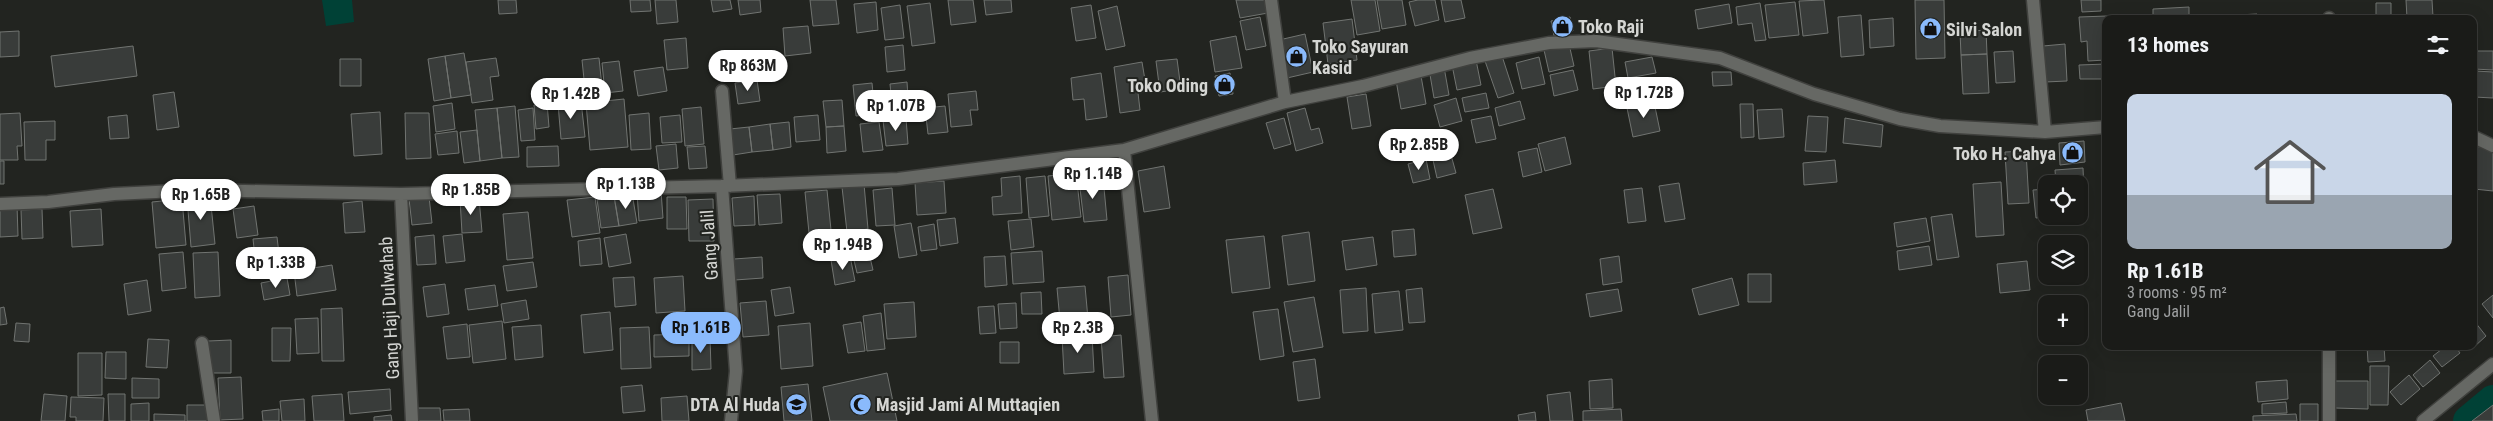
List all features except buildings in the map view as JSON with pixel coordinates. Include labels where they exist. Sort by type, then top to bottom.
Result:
[{"type":"street","points":[[1270,0],[1285,102]]},
{"type":"street","points":[[2033,0],[2045,132]]},
{"type":"street","points":[[0,204],[48,202],[114,194],[197,190],[401,194],[726,186],[898,179],[1124,150],[1285,102],[1363,86],[1470,58],[1549,43],[1596,41],[1720,58],[1814,94],[1900,119],[1977,130],[2045,132],[2102,126]]},
{"type":"street","name":"Gang Jalil","points":[[722,91],[736,371],[731,421]]},
{"type":"street","points":[[2477,138],[2493,146]]},
{"type":"street","points":[[1124,150],[1152,421]]},
{"type":"street","name":"Gang Haji Dulwahab","points":[[401,194],[412,421]]},
{"type":"street","points":[[202,343],[214,421]]},
{"type":"street","points":[[2329,350],[2329,421]]},
{"type":"street","points":[[2423,421],[2493,364]]},
{"type":"shaded area","points":[[322,0],[352,0],[354,22],[326,26]]},
{"type":"waterway","points":[[2469,421],[2493,401]]},
{"type":"place","name":"Toko Raji","points":[[1562,26]]},
{"type":"place","name":"Silvi Salon","points":[[1930,29]]},
{"type":"place","name":"Toko Sayuran Kasid","points":[[1296,56]]},
{"type":"place","name":"Toko Oding","points":[[1224,85]]},
{"type":"place","name":"Toko H. Cahya","points":[[2072,153]]},
{"type":"place","name":"DTA Al Huda","points":[[796,404]]},
{"type":"place","name":"Masjid Jami Al Muttaqien","points":[[860,404]]}]
